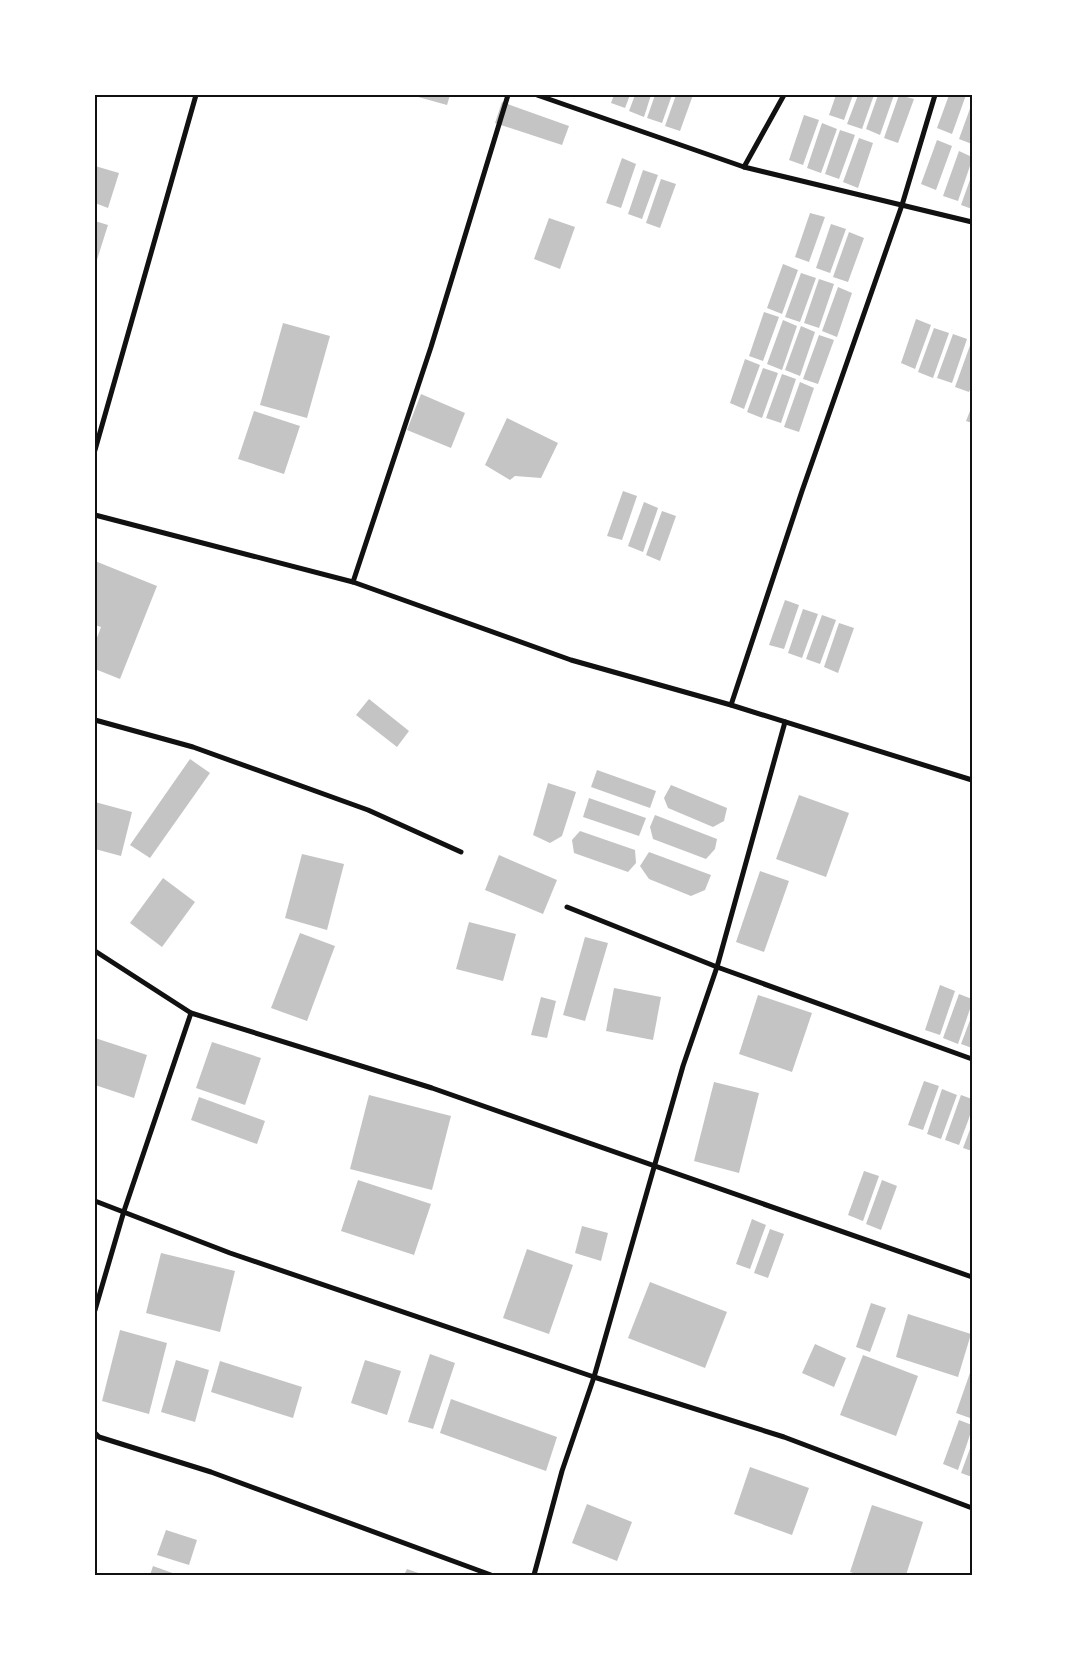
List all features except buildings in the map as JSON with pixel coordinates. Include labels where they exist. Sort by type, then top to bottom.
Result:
[{"type":"street","points":[[95,450],[196,95]]},
{"type":"street","points":[[353,582],[431,347],[508,95]]},
{"type":"street","points":[[537,95],[744,167],[972,222]]},
{"type":"street","points":[[744,167],[784,95]]},
{"type":"street","points":[[731,705],[802,491],[902,205],[935,95]]},
{"type":"street","points":[[95,515],[353,582],[571,660],[731,705],[972,780]]},
{"type":"street","points":[[95,720],[202,750],[368,810],[461,852]]},
{"type":"street","points":[[534,1575],[562,1472],[594,1377],[683,1066],[717,967],[785,722]]},
{"type":"street","points":[[567,907],[717,967],[972,1059]]},
{"type":"street","points":[[95,951],[190,1013],[432,1088],[972,1277]]},
{"type":"street","points":[[95,1310],[124,1211],[190,1013]]},
{"type":"street","points":[[95,1201],[230,1253],[594,1377],[784,1437],[972,1508]]},
{"type":"street","points":[[95,1433],[99,1437],[211,1472],[491,1575]]}]
